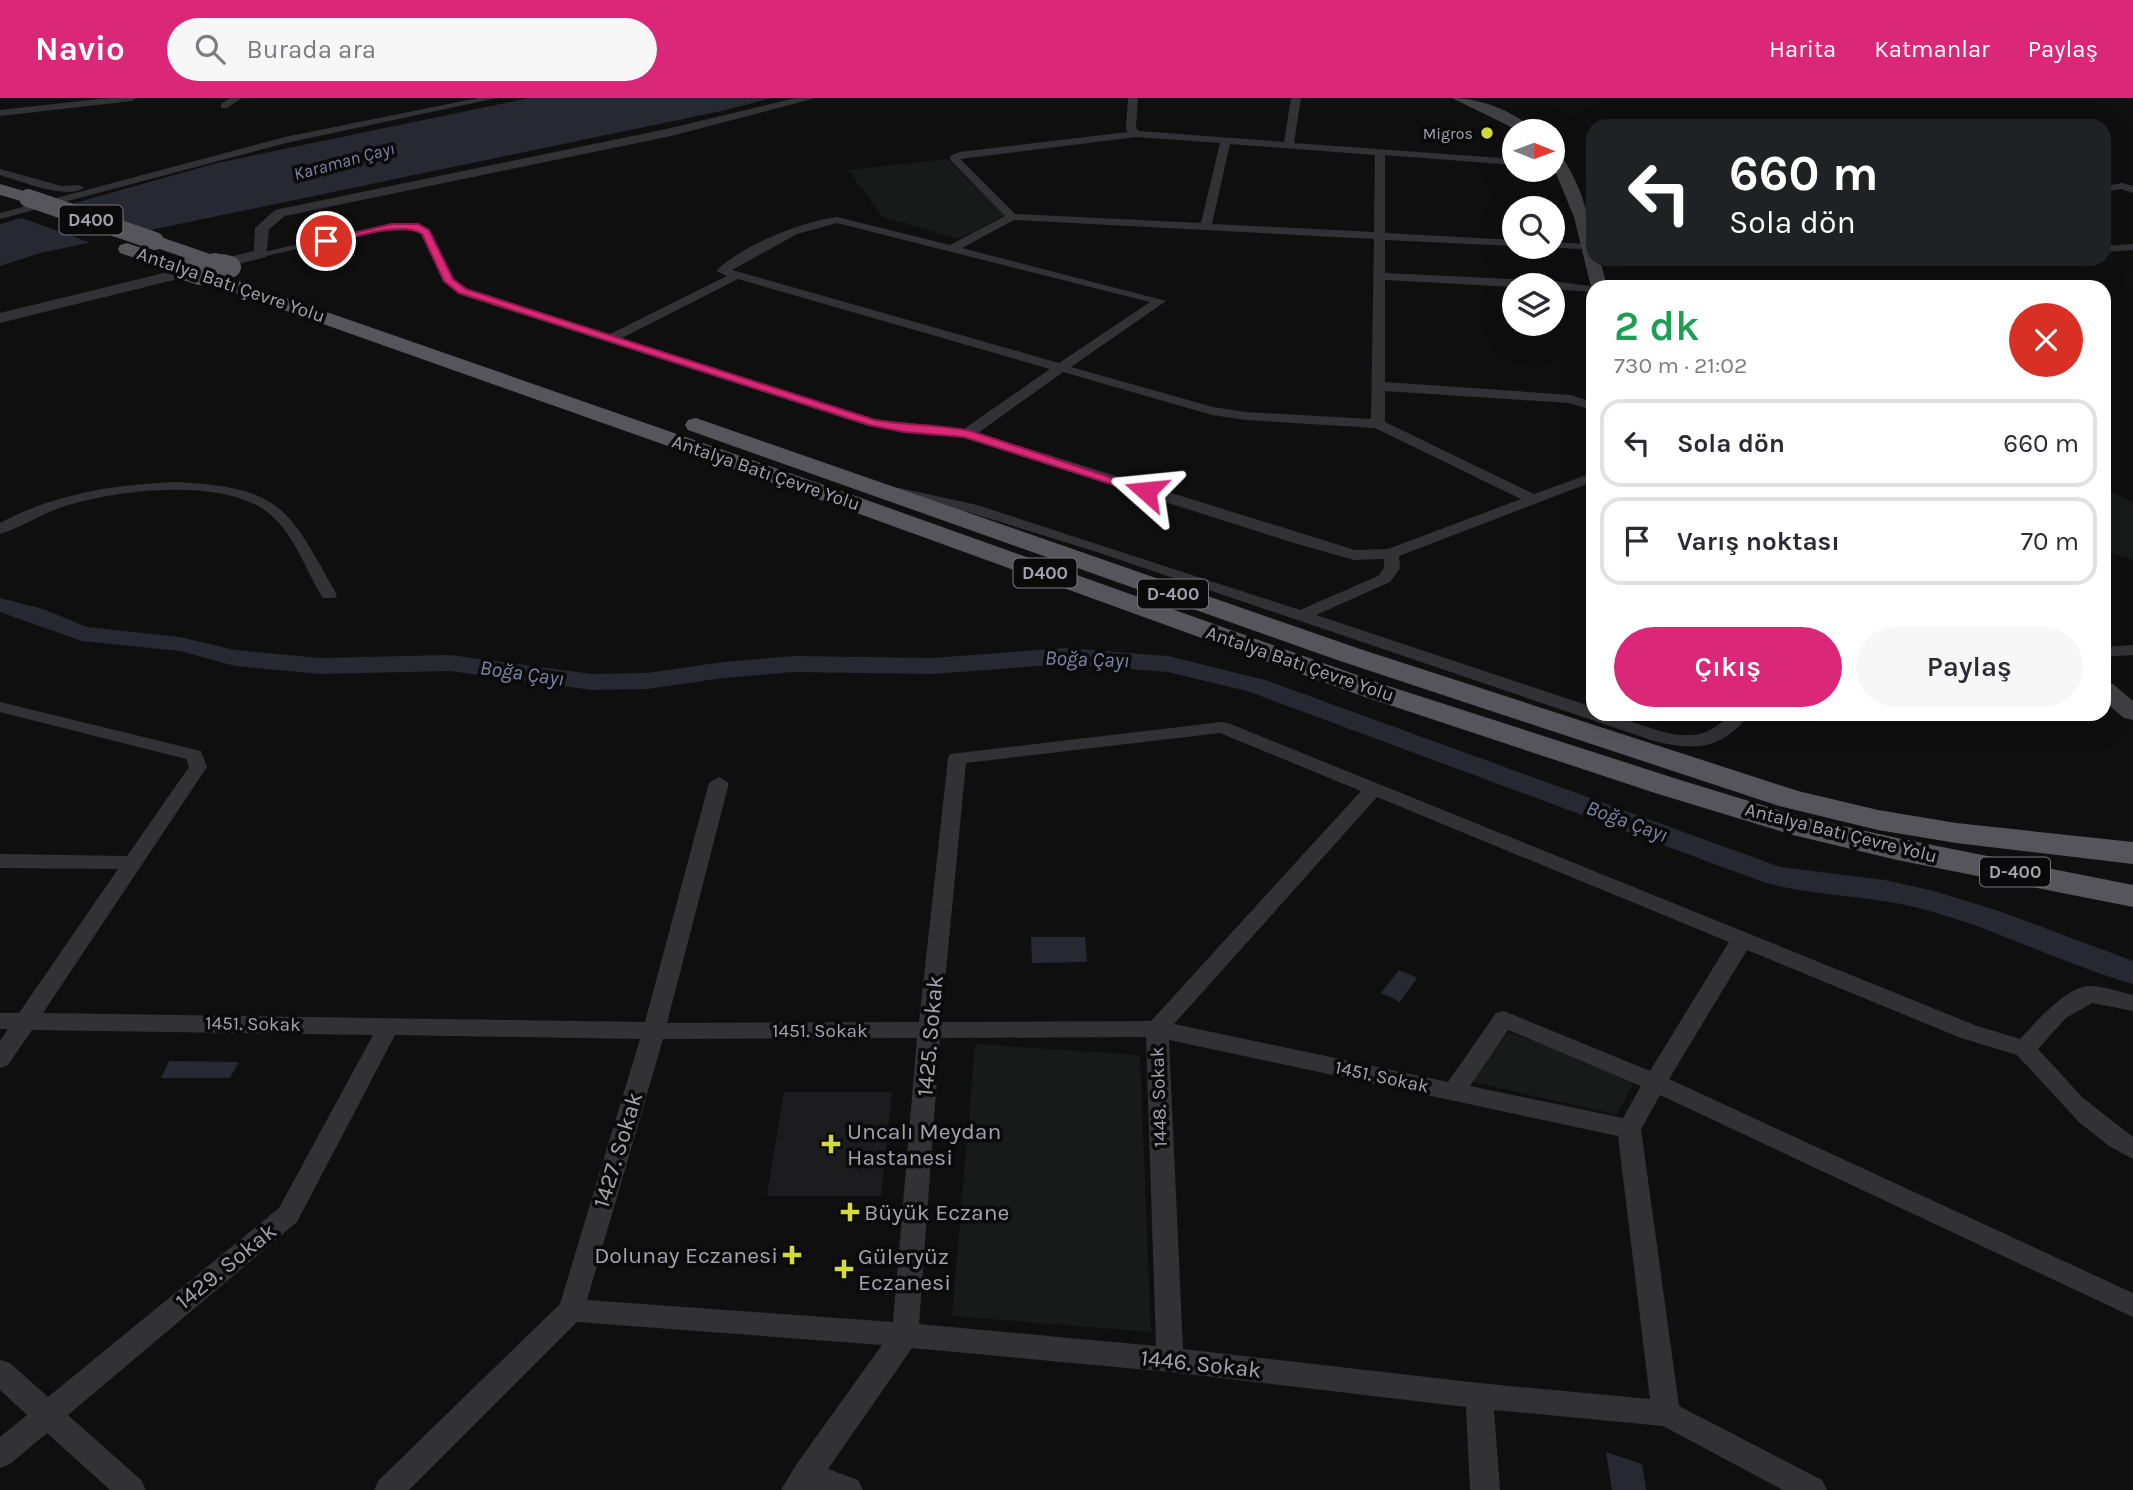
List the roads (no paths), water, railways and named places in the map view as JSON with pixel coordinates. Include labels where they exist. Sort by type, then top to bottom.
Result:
[{"type":"highway","name":"D400","points":[[1,204],[28,198],[155,242],[207,268]]},
{"type":"highway","name":"Antalya Batı Çevre Yolu","points":[[1,204],[127,249],[207,268],[1372,690],[1793,825],[1897,849],[2133,896]]},
{"type":"highway","name":"D-400","points":[[207,268],[880,488],[1350,655],[1790,799],[1878,820],[1956,833],[2133,853]]},
{"type":"main road","points":[[1458,98],[1506,119]]},
{"type":"main road","points":[[1565,182],[1579,210],[1586,236]]},
{"type":"main road","points":[[2111,695],[2133,713]]},
{"type":"street","points":[[0,113],[132,98]]},
{"type":"street","points":[[224,106],[237,98]]},
{"type":"street","points":[[1,204],[285,140],[492,98]]},
{"type":"street","points":[[261,254],[262,228],[280,213],[671,132],[810,98]]},
{"type":"street","points":[[1133,98],[1131,129],[1136,134]]},
{"type":"street","points":[[1289,145],[1296,98]]},
{"type":"street","points":[[1012,217],[954,158],[960,155],[1136,134],[1502,161]]},
{"type":"street","points":[[0,173],[70,189],[263,142],[285,140]]},
{"type":"street","points":[[1206,227],[1226,141]]},
{"type":"street","points":[[1378,424],[1380,152]]},
{"type":"street","points":[[2111,188],[2122,186],[2133,190]]},
{"type":"street","points":[[953,248],[1012,217],[1502,242]]},
{"type":"street","points":[[967,433],[1060,369],[1160,301],[837,220],[826,221],[789,236],[722,271],[1060,369],[1212,411],[1246,416],[1378,424],[1533,499]]},
{"type":"street","points":[[0,318],[261,254],[392,226],[418,227],[426,232],[449,281],[462,291],[873,423],[904,429],[967,433],[1338,552],[1366,556],[1390,554],[1586,479]]},
{"type":"street","points":[[1565,246],[1586,247]]},
{"type":"street","points":[[2111,249],[2133,247]]},
{"type":"street","points":[[611,339],[736,276]]},
{"type":"street","points":[[1379,276],[1502,282]]},
{"type":"street","points":[[1565,286],[1586,288]]},
{"type":"street","points":[[1378,386],[1571,399],[1586,404]]},
{"type":"street","points":[[0,529],[35,512],[99,494],[170,487],[231,491],[270,506],[289,526],[329,595]]},
{"type":"street","points":[[880,488],[972,508],[1302,615],[1586,712]]},
{"type":"street","points":[[1302,615],[1384,579],[1392,571],[1394,564],[1390,554]]},
{"type":"street","points":[[2111,652],[2133,650]]},
{"type":"street","points":[[0,707],[194,755],[198,767],[0,1059]]},
{"type":"street","points":[[1615,721],[1664,737],[1690,741],[1707,740],[1723,733],[1734,721]]},
{"type":"street","name":"1425. Sokak","points":[[905,1335],[929,1031],[957,758],[1222,727],[1373,790]]},
{"type":"street","name":"1427. Sokak","points":[[389,1490],[570,1310],[654,1031],[719,783]]},
{"type":"street","points":[[1373,790],[1969,1032],[2025,1049],[2055,1086],[2089,1117],[2133,1149]]},
{"type":"street","name":"1448. Sokak","points":[[1170,1360],[1157,1029],[1373,790]]},
{"type":"street","points":[[0,861],[132,863]]},
{"type":"street","points":[[1666,1413],[1629,1129],[1654,1082],[1743,938]]},
{"type":"street","points":[[2025,1049],[2058,1012],[2089,994],[2133,1003]]},
{"type":"street","points":[[1454,1092],[1504,1019],[1654,1082],[2133,1305]]},
{"type":"street","name":"1451. Sokak","points":[[0,1021],[654,1031],[1157,1029],[1629,1129]]},
{"type":"street","name":"1429. Sokak","points":[[0,1455],[288,1215],[389,1026]]},
{"type":"street","name":"1446. Sokak","points":[[570,1310],[905,1335],[1170,1360],[1479,1396],[1666,1413],[1812,1490]]},
{"type":"street","points":[[848,1490],[801,1483],[905,1335]]},
{"type":"street","points":[[0,1373],[48,1413],[131,1490]]},
{"type":"street","points":[[1479,1396],[1485,1490]]},
{"type":"water","name":"Karaman Çayı","points":[[529,98],[772,98],[726,110],[40,253],[0,266],[0,224],[217,163]]},
{"type":"water","points":[[1031,937],[1085,937],[1087,962],[1032,963]]},
{"type":"water","points":[[1399,970],[1417,978],[1400,1002],[1381,993]]},
{"type":"water","points":[[169,1061],[239,1062],[230,1078],[161,1078]]},
{"type":"water","points":[[1606,1452],[1642,1464],[1646,1490],[1612,1490]]},
{"type":"waterway","name":"Boğa Çayı","points":[[0,605],[34,614],[82,634],[180,644],[235,658],[319,666],[450,663],[592,682],[647,681],[723,670],[793,664],[933,666],[1065,656],[1168,664],[1256,685],[1773,875],[1805,882],[1884,890],[1930,900],[2018,929],[2133,973]]},
{"type":"place","name":"Migros","points":[[1487,133]]},
{"type":"place","name":"Uncalı Meydan Hastanesi","points":[[831,1144]]},
{"type":"place","name":"Büyük Eczane","points":[[850,1212]]},
{"type":"place","name":"Dolunay Eczanesi","points":[[792,1255]]},
{"type":"place","name":"Güleryüz Eczanesi","points":[[844,1269]]}]
